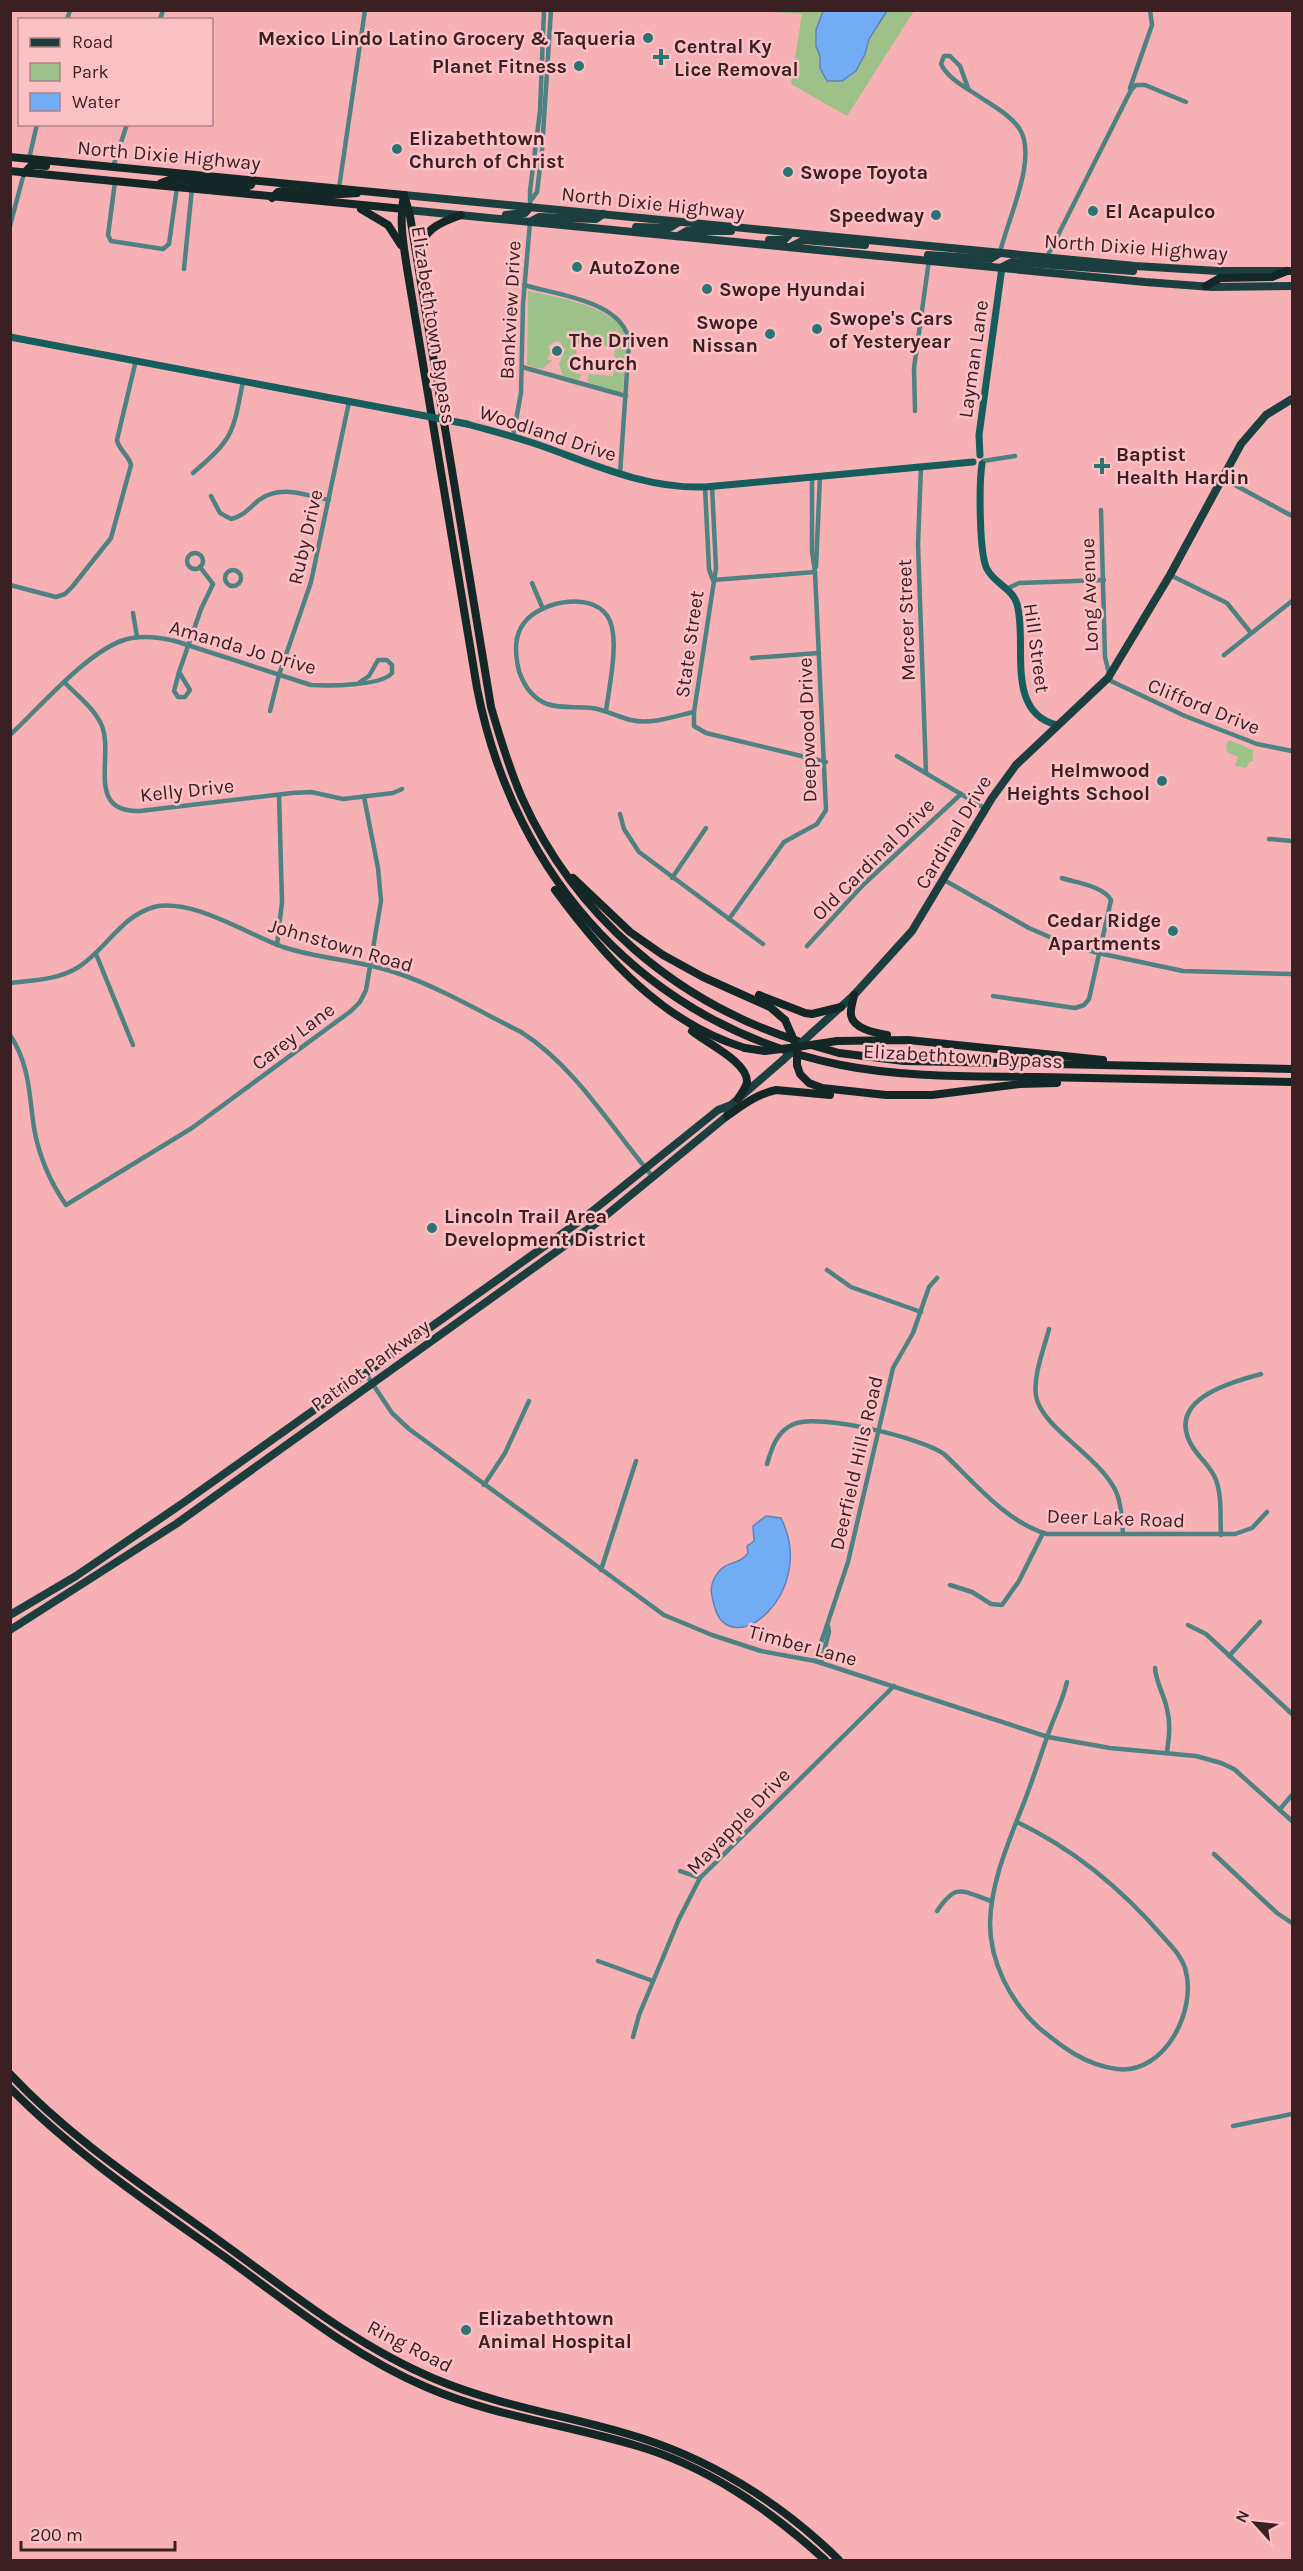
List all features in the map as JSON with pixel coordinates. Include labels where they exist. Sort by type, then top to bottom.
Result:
[{"type":"highway","name":"North Dixie Highway","points":[[10,157],[404,195]]},
{"type":"highway","points":[[10,163],[29,159]]},
{"type":"highway","points":[[24,173],[28,167],[38,165],[149,175],[190,175]]},
{"type":"highway","name":"North Dixie Highway","points":[[10,171],[404,210]]},
{"type":"highway","points":[[154,184],[172,179],[246,187],[251,185],[253,180]]},
{"type":"highway","points":[[272,198],[278,192],[283,191],[346,195],[363,190]]},
{"type":"highway","name":"Elizabethtown Bypass","points":[[404,195],[406,268],[480,705],[491,747],[506,790],[540,857],[573,904],[627,960],[689,1005],[723,1025],[759,1041],[816,1059],[879,1070],[972,1076],[1293,1082]]},
{"type":"highway","points":[[352,206],[374,215],[388,225],[399,239],[406,268]]},
{"type":"highway","name":"Elizabethtown Bypass","points":[[404,210],[419,273],[491,707],[518,789],[535,825],[558,863],[596,912],[646,960],[702,999],[762,1029],[832,1051],[888,1059],[1293,1069]]},
{"type":"highway","points":[[419,273],[420,249],[425,236],[437,225],[463,215]]},
{"type":"highway","points":[[1206,286],[1220,278],[1272,277],[1290,271]]},
{"type":"highway","points":[[540,857],[554,888],[582,926],[627,976],[696,1034],[737,1062],[746,1074],[747,1084],[735,1102]]},
{"type":"highway","points":[[558,863],[630,932],[663,955],[770,1007],[785,1020],[796,1047],[800,1074],[809,1083],[822,1089],[886,1095]]},
{"type":"highway","points":[[732,988],[805,1013],[841,1007]]},
{"type":"highway","points":[[854,995],[851,1014],[854,1021],[872,1032],[908,1040],[1151,1066]]},
{"type":"highway","points":[[662,1006],[717,1040],[765,1051],[837,1041],[908,1040]]},
{"type":"highway","points":[[727,1116],[758,1096],[777,1090],[834,1095],[932,1095],[1020,1084],[1176,1080]]},
{"type":"highway","name":"Ring Road","points":[[10,2074],[50,2114],[92,2149],[318,2312],[372,2348],[425,2375],[481,2397],[627,2433],[703,2462],[771,2502],[839,2560]]},
{"type":"highway","name":"Ring Road","points":[[10,2088],[93,2163],[312,2320],[375,2362],[427,2387],[478,2406],[614,2439],[680,2461],[715,2478],[760,2507],[825,2560]]},
{"type":"main road","name":"North Dixie Highway","points":[[404,195],[531,203],[679,222],[1173,269],[1290,271]]},
{"type":"main road","points":[[463,215],[471,212],[515,215],[525,213],[531,203]]},
{"type":"main road","name":"North Dixie Highway","points":[[404,210],[1108,278],[1206,286],[1293,286]]},
{"type":"main road","points":[[530,222],[539,217],[596,219],[603,214]]},
{"type":"main road","points":[[585,227],[590,223],[669,228],[679,222]]},
{"type":"main road","points":[[677,236],[687,231],[732,231],[778,236],[788,232]]},
{"type":"main road","points":[[717,240],[725,236],[784,240],[788,232]]},
{"type":"main road","points":[[790,247],[804,240],[869,245],[877,241]]},
{"type":"main road","points":[[855,253],[861,250],[990,259],[1000,253]]},
{"type":"main road","points":[[1002,267],[1012,262],[1166,273],[1173,269],[1173,276],[1169,279],[1114,275],[1108,278]]},
{"type":"main road","name":"Cardinal Drive","points":[[812,1033],[854,995],[902,945],[986,809],[1016,765],[1108,678],[1170,576],[1222,478],[1251,431],[1275,408],[1293,399]]},
{"type":"main road","name":"Patriot Parkway","points":[[10,1616],[76,1576],[164,1516],[580,1221],[718,1110],[735,1102],[812,1033]]},
{"type":"main road","name":"Patriot Parkway","points":[[10,1630],[176,1524],[598,1222],[727,1116],[735,1102]]},
{"type":"street","points":[[339,188],[365,10]]},
{"type":"street","points":[[531,203],[530,190],[540,111],[544,10]]},
{"type":"street","points":[[531,203],[537,192],[542,150],[551,10]]},
{"type":"street","points":[[1131,90],[1152,25],[1150,10]]},
{"type":"street","points":[[968,88],[958,63],[950,56],[944,56],[941,61],[944,70],[968,88],[1014,122],[1022,133],[1027,147],[1025,168],[1000,253]]},
{"type":"street","points":[[1047,257],[1131,90],[1136,85],[1145,85],[1186,102]]},
{"type":"street","points":[[29,159],[37,126]]},
{"type":"street","points":[[113,167],[126,126]]},
{"type":"street","points":[[10,226],[24,173]]},
{"type":"street","points":[[115,181],[108,235],[111,241],[163,249],[169,244],[177,187]]},
{"type":"street","points":[[184,269],[192,189]]},
{"type":"street","name":"Bankview Drive","points":[[513,436],[521,393],[524,285],[530,222]]},
{"type":"street","points":[[915,411],[915,356],[928,260]]},
{"type":"street","name":"Layman Lane","points":[[981,460],[979,435],[1002,267]]},
{"type":"street","points":[[524,285],[607,310],[615,315],[625,328],[629,342],[620,474]]},
{"type":"street","name":"Woodland Drive","points":[[10,337],[467,424],[513,436],[620,474],[657,484],[708,486],[973,462]]},
{"type":"street","points":[[10,585],[51,596],[61,596],[72,587],[111,538],[130,465],[129,458],[120,450],[117,440],[136,360]]},
{"type":"street","points":[[522,367],[626,396]]},
{"type":"street","points":[[193,473],[230,437],[234,429],[243,381]]},
{"type":"street","name":"Ruby Drive","points":[[270,711],[279,675],[311,582],[349,402]]},
{"type":"street","points":[[981,460],[1015,456]]},
{"type":"street","name":"Hill Street","points":[[981,460],[981,526],[984,562],[991,576],[1014,597],[1018,608],[1025,697],[1032,709],[1046,723],[1057,725]]},
{"type":"street","name":"Mercer Street","points":[[921,467],[918,544],[926,773]]},
{"type":"street","name":"Deepwood Drive","points":[[729,919],[784,842],[813,827],[822,818],[827,804],[812,551],[812,476]]},
{"type":"street","name":"Deepwood Drive","points":[[815,572],[819,548],[820,476]]},
{"type":"street","points":[[1222,478],[1293,516]]},
{"type":"street","name":"State Street","points":[[694,712],[716,568],[708,486]]},
{"type":"street","points":[[211,496],[220,513],[231,519],[241,516],[265,496],[276,491],[329,500]]},
{"type":"street","name":"Long Avenue","points":[[1101,510],[1105,657],[1108,678]]},
{"type":"street","points":[[200,567],[213,584]]},
{"type":"street","points":[[713,580],[815,572]]},
{"type":"street","points":[[1170,576],[1227,603],[1251,633]]},
{"type":"street","points":[[1006,589],[1019,583],[1104,580]]},
{"type":"street","points":[[213,584],[225,581]]},
{"type":"street","points":[[532,583],[543,609]]},
{"type":"street","points":[[179,672],[190,690],[185,698],[178,697],[174,691],[179,672],[188,644],[213,584]]},
{"type":"street","points":[[606,711],[613,642],[609,618],[598,606],[583,601],[567,602],[543,609],[526,620],[517,637],[518,663],[528,689],[536,698],[550,705],[606,711],[641,722],[694,712],[694,726],[706,734],[826,762]]},
{"type":"street","points":[[1224,655],[1293,601]]},
{"type":"street","points":[[133,613],[137,637]]},
{"type":"street","name":"Amanda Jo Drive","points":[[10,735],[104,650],[124,640],[137,637],[157,637],[188,644],[311,685],[360,682],[386,679],[392,673],[392,665],[387,660],[378,660],[367,679],[360,682]]},
{"type":"street","points":[[752,658],[819,652]]},
{"type":"street","name":"Clifford Drive","points":[[1108,678],[1117,686],[1185,716],[1257,744],[1293,751]]},
{"type":"street","name":"Kelly Drive","points":[[65,683],[91,708],[101,726],[105,743],[106,792],[112,802],[120,808],[140,811],[311,792],[343,799],[393,793],[402,789]]},
{"type":"street","points":[[897,756],[986,809]]},
{"type":"street","name":"Old Cardinal Drive","points":[[807,946],[863,885],[961,794]]},
{"type":"street","points":[[276,945],[282,902],[279,795]]},
{"type":"street","name":"Carey Lane","points":[[10,1035],[21,1053],[27,1071],[34,1129],[40,1154],[53,1184],[66,1205],[192,1128],[351,1011],[364,996],[381,901],[378,868],[364,797]]},
{"type":"street","points":[[620,814],[624,829],[635,848],[763,944]]},
{"type":"street","points":[[672,878],[706,828]]},
{"type":"street","points":[[1269,839],[1293,841]]},
{"type":"street","points":[[993,996],[1080,1008],[1089,999],[1098,953],[1111,908],[1109,897],[1099,890],[1062,878]]},
{"type":"street","points":[[944,880],[1029,927],[1061,942],[1098,953],[1183,971],[1293,974]]},
{"type":"street","name":"Johnstown Road","points":[[10,983],[68,973],[96,954],[133,917],[148,909],[165,906],[192,910],[276,945],[399,974],[511,1027],[539,1043],[574,1078],[653,1177]]},
{"type":"street","points":[[96,954],[133,1045]]},
{"type":"street","points":[[827,1270],[851,1287],[921,1312]]},
{"type":"street","name":"Deerfield Hills Road","points":[[815,1661],[848,1562],[893,1368],[913,1333],[929,1287],[937,1278]]},
{"type":"street","points":[[1049,1329],[1036,1385],[1038,1404],[1046,1418],[1091,1460],[1114,1487],[1121,1504],[1123,1534]]},
{"type":"street","name":"Timber Lane","points":[[366,1374],[392,1413],[409,1430],[656,1610],[688,1626],[761,1651],[815,1661],[1048,1737],[1110,1748],[1196,1756],[1234,1769],[1293,1821]]},
{"type":"street","points":[[1221,1535],[1216,1481],[1211,1470],[1192,1446],[1188,1437],[1187,1422],[1192,1406],[1204,1395],[1261,1374]]},
{"type":"street","points":[[484,1485],[505,1453],[529,1401]]},
{"type":"street","name":"Deer Lake Road","points":[[767,1464],[777,1437],[786,1428],[799,1422],[821,1420],[879,1432],[926,1444],[939,1450],[1013,1518],[1043,1533],[1054,1535],[1221,1535],[1247,1531],[1267,1512]]},
{"type":"street","points":[[601,1570],[636,1461]]},
{"type":"street","points":[[950,1585],[972,1592],[991,1604],[1002,1605],[1019,1581],[1043,1533]]},
{"type":"street","points":[[1229,1656],[1260,1623]]},
{"type":"street","points":[[1188,1625],[1198,1628],[1293,1714]]},
{"type":"street","name":"Deerfield Hills Road","points":[[821,1663],[829,1632],[828,1626]]},
{"type":"street","points":[[1155,1668],[1170,1724],[1167,1752]]},
{"type":"street","points":[[1017,1822],[1040,1833],[1090,1866],[1134,1904],[1179,1954],[1187,1974],[1188,1988],[1182,2022],[1177,2034],[1153,2058],[1124,2069],[1100,2066],[1064,2048],[1032,2021],[1007,1986],[994,1957],[991,1941],[991,1901],[1006,1848],[1067,1682]]},
{"type":"street","name":"Mayapple Drive","points":[[633,2037],[679,1919],[700,1878],[894,1686]]},
{"type":"street","points":[[1280,1809],[1293,1795]]},
{"type":"street","points":[[1214,1854],[1276,1913],[1293,1923]]},
{"type":"street","points":[[680,1871],[700,1878]]},
{"type":"street","points":[[936,1911],[948,1895],[954,1892],[963,1892],[991,1901]]},
{"type":"street","points":[[598,1960],[653,1981]]},
{"type":"street","points":[[1233,2126],[1293,2114]]},
{"type":"green space","points":[[757,11],[914,11],[847,116],[791,84],[802,14]]},
{"type":"green space","points":[[528,291],[582,304],[596,309],[618,323],[626,340],[622,393],[589,383],[587,380],[589,374],[613,376],[615,347],[577,344],[575,372],[582,375],[578,380],[562,375],[559,363],[562,358],[560,354],[565,350],[560,342],[555,341],[548,347],[552,352],[547,359],[552,361],[542,369],[527,365]]},
{"type":"green space","points":[[1229,740],[1253,750],[1253,761],[1250,761],[1246,768],[1235,766],[1238,757],[1227,752],[1226,745]]},
{"type":"water","points":[[823,11],[887,11],[869,39],[865,54],[856,71],[842,81],[827,81],[820,68],[816,30]]},
{"type":"water","points":[[766,1516],[781,1518],[790,1546],[789,1572],[780,1595],[767,1612],[752,1624],[736,1627],[723,1622],[714,1605],[711,1592],[712,1583],[722,1568],[740,1560],[748,1553],[747,1546],[754,1541],[753,1526]]},
{"type":"place","name":"Mexico Lindo Latino Grocery & Taqueria","points":[[648,38]]},
{"type":"place","name":"Central Ky Lice Removal","points":[[661,57]]},
{"type":"place","name":"Planet Fitness","points":[[579,66]]},
{"type":"place","name":"Elizabethtown Church of Christ","points":[[397,149]]},
{"type":"place","name":"Swope Toyota","points":[[788,172]]},
{"type":"place","name":"El Acapulco","points":[[1093,211]]},
{"type":"place","name":"Speedway","points":[[936,215]]},
{"type":"place","name":"AutoZone","points":[[577,267]]},
{"type":"place","name":"Swope Hyundai","points":[[707,289]]},
{"type":"place","name":"Swope's Cars of Yesteryear","points":[[817,329]]},
{"type":"place","name":"Swope Nissan","points":[[770,334]]},
{"type":"place","name":"The Driven Church","points":[[557,351]]},
{"type":"place","name":"Baptist Health Hardin","points":[[1102,466]]},
{"type":"place","name":"Helmwood Heights School","points":[[1162,781]]},
{"type":"place","name":"Cedar Ridge Apartments","points":[[1173,931]]},
{"type":"place","name":"Lincoln Trail Area Development District","points":[[432,1228]]},
{"type":"place","name":"Elizabethtown Animal Hospital","points":[[466,2330]]}]
